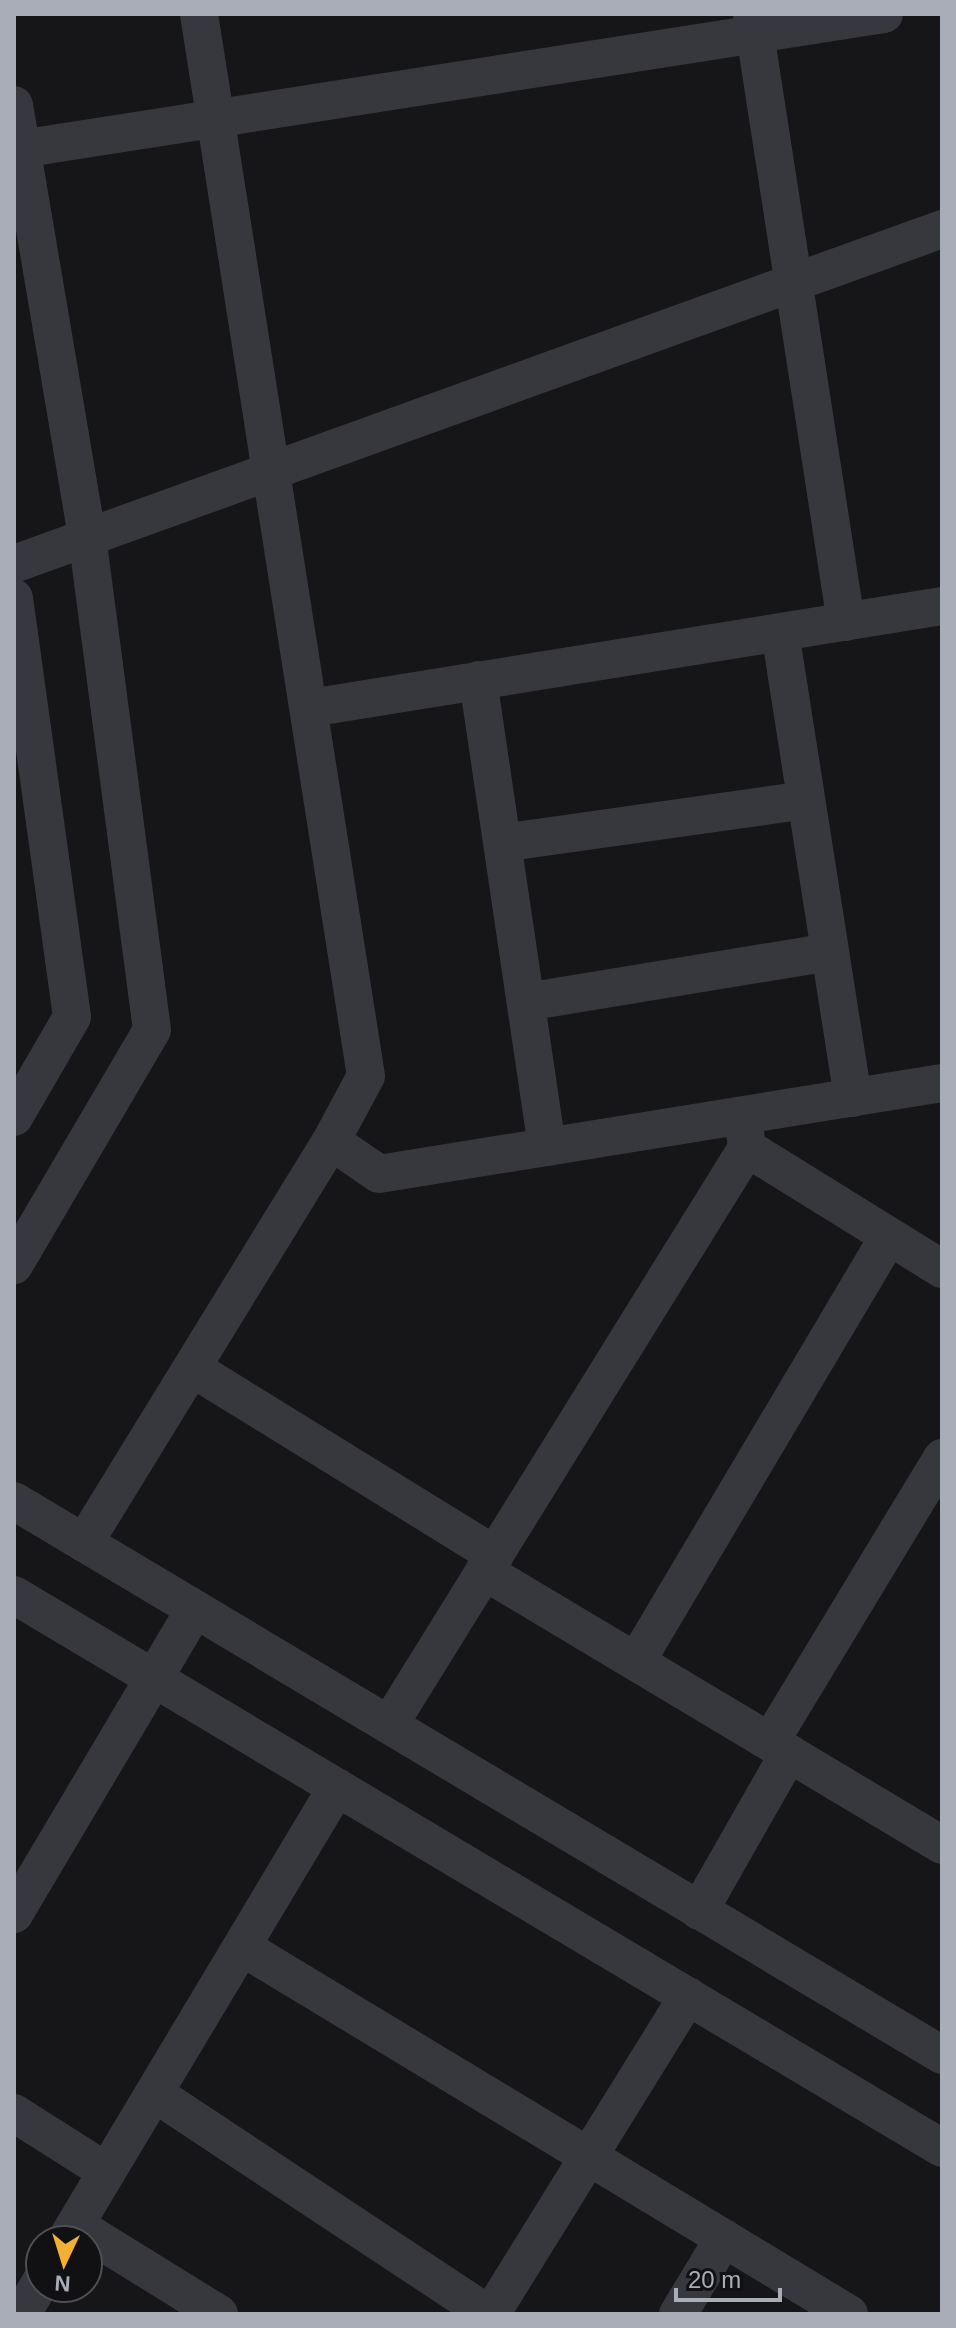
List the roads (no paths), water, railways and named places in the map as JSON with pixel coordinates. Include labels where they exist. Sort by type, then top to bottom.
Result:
[{"type":"street","points":[[84,1543],[331,1141],[366,1076],[199,14]]},
{"type":"street","points":[[18,149],[216,119],[753,24],[884,14]]},
{"type":"street","points":[[753,24],[796,284],[846,622]]},
{"type":"street","points":[[14,105],[18,149],[87,536],[152,1030],[14,1265]]},
{"type":"street","points":[[14,564],[942,229]]},
{"type":"street","points":[[14,598],[72,1017],[14,1117]]},
{"type":"street","points":[[310,708],[780,632],[941,610]]},
{"type":"street","points":[[780,632],[853,1098]]},
{"type":"street","points":[[478,680],[547,1147]]},
{"type":"street","points":[[502,843],[806,800]]},
{"type":"street","points":[[526,1002],[830,952]]},
{"type":"street","points":[[331,1141],[379,1174],[547,1147],[745,1132],[853,1098],[942,1083]]},
{"type":"street","points":[[745,1132],[889,1236],[937,1261]]},
{"type":"street","points":[[389,1725],[490,1563],[745,1132]]},
{"type":"street","points":[[636,1662],[889,1236]]},
{"type":"street","points":[[192,1368],[636,1662],[942,1845]]},
{"type":"street","points":[[699,1911],[779,1748],[942,1458]]},
{"type":"street","points":[[14,1501],[942,2055]]},
{"type":"street","points":[[14,1595],[942,2148]]},
{"type":"street","points":[[14,1914],[195,1609]]},
{"type":"street","points":[[76,2224],[337,1787]]},
{"type":"street","points":[[242,1947],[849,2314]]},
{"type":"street","points":[[154,2093],[490,2314],[688,1996]]},
{"type":"street","points":[[14,2113],[107,2172]]},
{"type":"street","points":[[678,2314],[724,2238]]},
{"type":"street","points":[[104,2250],[219,2314]]}]
